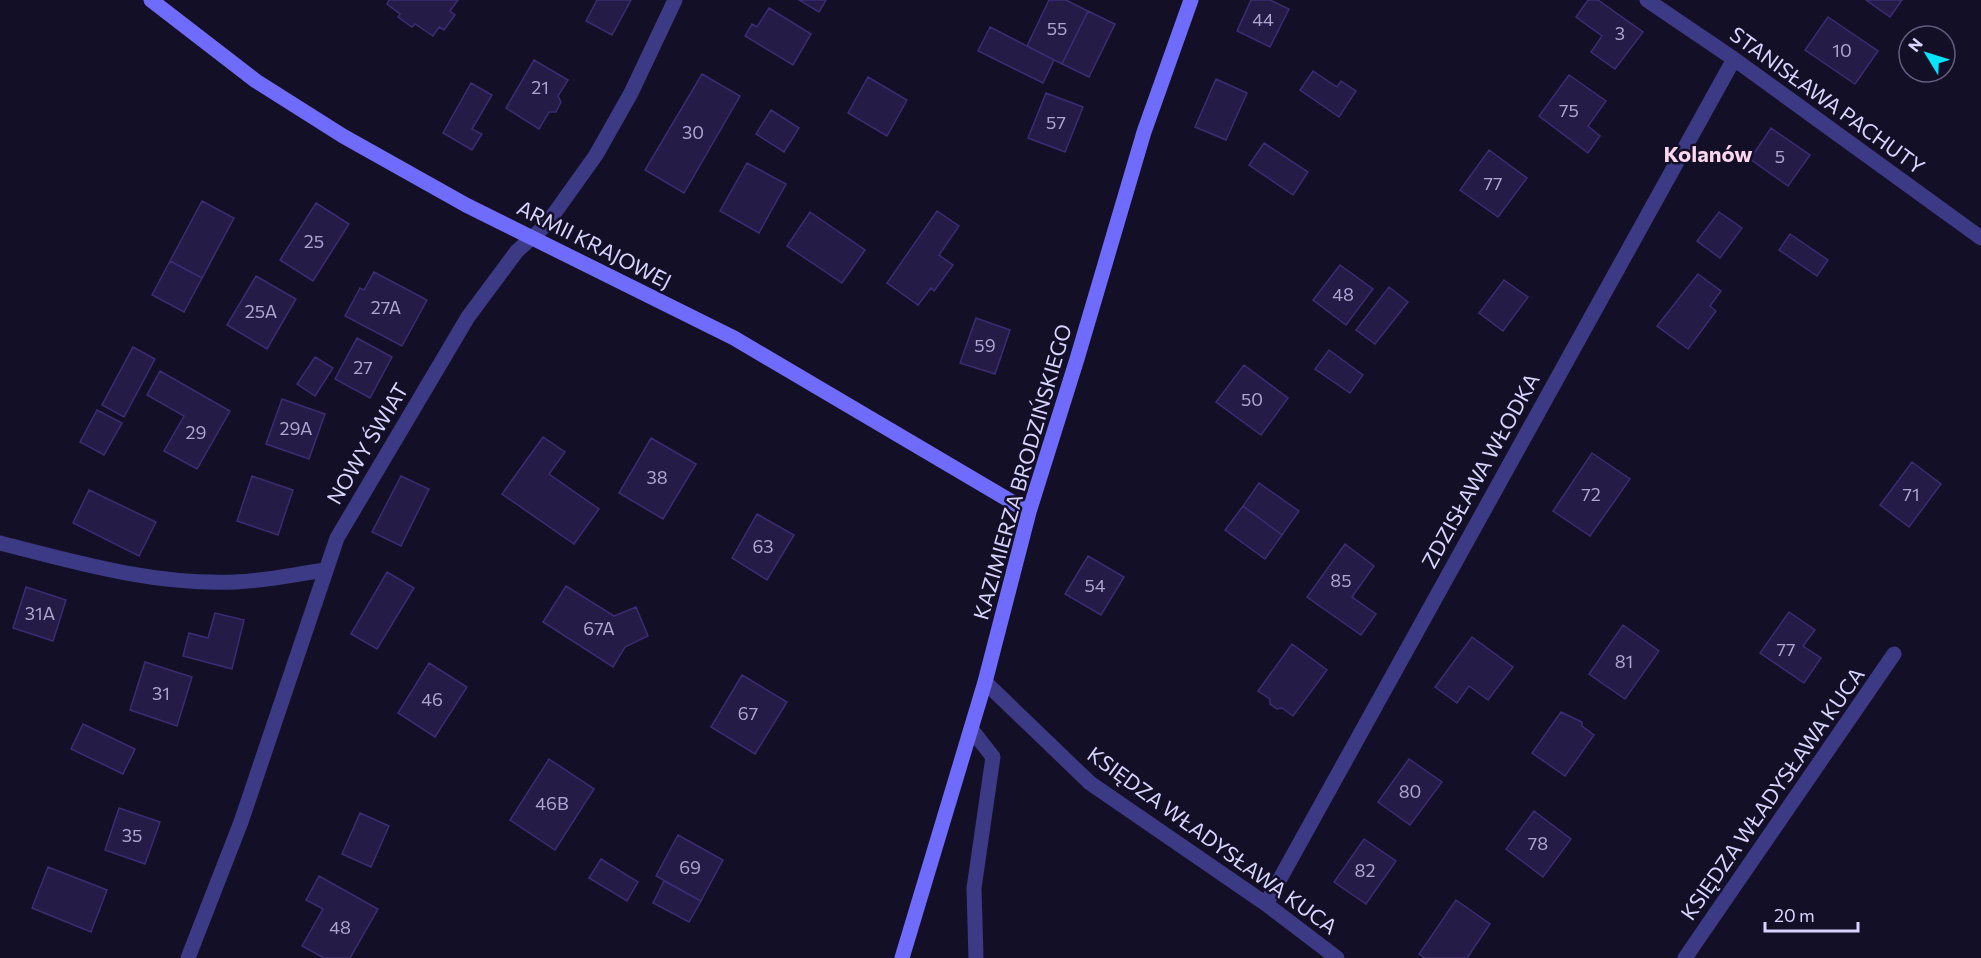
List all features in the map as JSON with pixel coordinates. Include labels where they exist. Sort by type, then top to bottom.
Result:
[{"type":"main road","name":"ARMII KRAJOWEJ","points":[[151,0],[256,81],[343,136],[466,205],[734,338],[1029,512]]},
{"type":"main road","name":"KAZIMIERZA BRODZIŃSKIEGO","points":[[903,958],[985,682],[1029,512],[1144,132],[1191,0]]},
{"type":"street","name":"NOWY ŚWIAT","points":[[188,958],[241,822],[337,537],[468,317],[517,250],[559,209],[596,155],[631,93],[675,0]]},
{"type":"street","name":"STANISŁAWA PACHUTY","points":[[1647,0],[1734,59],[1981,238]]},
{"type":"street","name":"ZDZISŁAWA WŁODKA","points":[[1266,904],[1734,59]]},
{"type":"street","points":[[0,543],[119,574],[189,582],[237,582],[326,570]]},
{"type":"street","name":"KSIĘDZA WŁADYSŁAWA KUCA","points":[[1685,958],[1894,654]]},
{"type":"street","name":"KSIĘDZA WŁADYSŁAWA KUCA","points":[[985,682],[1090,783],[1266,904],[1337,958]]},
{"type":"street","points":[[971,729],[993,757],[975,888],[976,958]]},
{"type":"building","points":[[389,0],[458,0],[450,11],[455,15],[444,30],[439,27],[433,36],[415,24],[412,27],[398,17],[400,14],[387,4]]},
{"type":"building","points":[[597,0],[631,0],[612,35],[586,21]]},
{"type":"building","points":[[799,0],[826,0],[819,12]]},
{"type":"building","points":[[1049,0],[1066,0],[1088,11],[1062,64],[1027,46]]},
{"type":"building","points":[[1251,0],[1270,0],[1289,9],[1270,47],[1237,31]]},
{"type":"building","points":[[1588,0],[1598,0],[1643,32],[1615,69],[1591,52],[1602,36],[1576,17]]},
{"type":"building","points":[[1866,0],[1902,0],[1890,17]]},
{"type":"building","points":[[769,8],[811,34],[793,65],[745,36],[752,24],[757,27]]},
{"type":"building","points":[[1088,11],[1115,24],[1089,77],[1062,64]]},
{"type":"building","points":[[1828,17],[1878,51],[1855,84],[1805,50]]},
{"type":"building","points":[[990,27],[1054,60],[1043,83],[978,51]]},
{"type":"building","points":[[534,60],[568,80],[558,96],[561,102],[556,112],[549,112],[539,129],[506,108]]},
{"type":"building","points":[[1313,71],[1337,87],[1341,81],[1356,91],[1339,117],[1300,90]]},
{"type":"building","points":[[702,74],[740,96],[684,193],[645,170]]},
{"type":"building","points":[[1569,75],[1606,101],[1588,126],[1600,136],[1588,153],[1539,116]]},
{"type":"building","points":[[868,77],[907,100],[887,136],[848,113]]},
{"type":"building","points":[[1216,79],[1247,93],[1226,140],[1195,127]]},
{"type":"building","points":[[471,83],[492,95],[472,129],[482,134],[472,150],[443,133]]},
{"type":"building","points":[[1046,93],[1083,107],[1065,152],[1028,138]]},
{"type":"building","points":[[771,110],[799,128],[784,152],[756,134]]},
{"type":"building","points":[[1771,128],[1810,155],[1788,186],[1750,159]]},
{"type":"building","points":[[1264,143],[1308,172],[1293,195],[1249,165]]},
{"type":"building","points":[[1489,150],[1527,178],[1498,217],[1460,190]]},
{"type":"building","points":[[747,163],[786,184],[759,233],[720,211]]},
{"type":"building","points":[[202,201],[234,218],[202,278],[170,261]]},
{"type":"building","points":[[316,203],[349,224],[313,281],[280,260]]},
{"type":"building","points":[[937,211],[959,226],[939,255],[953,265],[934,291],[931,288],[918,305],[887,283]]},
{"type":"building","points":[[810,212],[865,250],[842,283],[787,246]]},
{"type":"building","points":[[1719,212],[1742,228],[1720,258],[1697,241]]},
{"type":"building","points":[[1790,234],[1828,260],[1817,276],[1779,250]]},
{"type":"building","points":[[170,261],[202,278],[184,312],[152,295]]},
{"type":"building","points":[[1340,265],[1373,289],[1346,325],[1313,300]]},
{"type":"building","points":[[374,272],[427,300],[402,346],[345,316],[360,288],[364,290]]},
{"type":"building","points":[[1698,274],[1721,291],[1710,306],[1716,311],[1688,349],[1657,326]]},
{"type":"building","points":[[256,276],[296,299],[267,349],[227,325]]},
{"type":"building","points":[[1504,280],[1528,297],[1503,331],[1479,313]]},
{"type":"building","points":[[1389,287],[1408,302],[1375,344],[1356,330]]},
{"type":"building","points":[[976,318],[1010,330],[995,374],[960,363]]},
{"type":"building","points":[[357,338],[392,357],[370,398],[335,379]]},
{"type":"building","points":[[133,347],[155,359],[124,417],[102,405]]},
{"type":"building","points":[[1329,350],[1363,375],[1350,393],[1315,369]]},
{"type":"building","points":[[315,357],[333,368],[315,396],[297,384]]},
{"type":"building","points":[[1244,365],[1288,398],[1261,435],[1216,402]]},
{"type":"building","points":[[160,371],[230,411],[197,469],[164,451],[184,416],[147,395]]},
{"type":"building","points":[[282,399],[325,414],[309,459],[266,444]]},
{"type":"building","points":[[97,410],[122,423],[104,455],[80,442]]},
{"type":"building","points":[[543,437],[565,452],[549,474],[599,509],[574,544],[502,494]]},
{"type":"building","points":[[651,438],[696,464],[663,519],[619,493]]},
{"type":"building","points":[[1592,453],[1630,479],[1590,536],[1553,511]]},
{"type":"building","points":[[1912,462],[1941,484],[1909,527],[1880,505]]},
{"type":"building","points":[[252,476],[293,490],[278,535],[237,521]]},
{"type":"building","points":[[401,476],[429,489],[401,546],[372,532]]},
{"type":"building","points":[[1259,483],[1299,511],[1282,535],[1243,506]]},
{"type":"building","points":[[89,490],[156,522],[139,556],[73,523]]},
{"type":"building","points":[[1243,506],[1282,535],[1265,559],[1225,530]]},
{"type":"building","points":[[757,514],[794,535],[767,580],[732,558]]},
{"type":"building","points":[[1345,544],[1374,566],[1352,597],[1376,614],[1361,635],[1307,597]]},
{"type":"building","points":[[1088,556],[1124,577],[1101,615],[1065,594]]},
{"type":"building","points":[[387,572],[414,588],[377,649],[351,634]]},
{"type":"building","points":[[566,586],[614,616],[636,607],[648,636],[625,647],[613,667],[543,622]]},
{"type":"building","points":[[26,587],[66,600],[53,641],[13,628]]},
{"type":"building","points":[[1789,612],[1815,630],[1803,646],[1821,658],[1804,683],[1760,653]]},
{"type":"building","points":[[215,613],[244,620],[232,669],[183,656],[189,633],[208,638]]},
{"type":"building","points":[[1623,625],[1659,651],[1625,699],[1589,674]]},
{"type":"building","points":[[1472,637],[1513,667],[1488,700],[1469,686],[1457,703],[1435,687]]},
{"type":"building","points":[[1292,644],[1327,670],[1293,716],[1282,708],[1277,709],[1270,704],[1270,699],[1258,691]]},
{"type":"building","points":[[145,662],[192,677],[177,726],[130,710]]},
{"type":"building","points":[[429,663],[467,687],[435,737],[398,713]]},
{"type":"building","points":[[742,675],[787,702],[755,754],[711,727]]},
{"type":"building","points":[[1561,712],[1582,722],[1582,726],[1594,735],[1565,776],[1532,753]]},
{"type":"building","points":[[83,724],[135,749],[123,774],[71,749]]},
{"type":"building","points":[[549,759],[594,789],[555,850],[510,820]]},
{"type":"building","points":[[1409,759],[1442,782],[1410,825],[1378,802]]},
{"type":"building","points":[[119,808],[160,822],[145,864],[105,850]]},
{"type":"building","points":[[1534,811],[1571,839],[1543,877],[1506,849]]},
{"type":"building","points":[[360,813],[389,826],[371,867],[342,854]]},
{"type":"building","points":[[678,835],[723,860],[701,901],[656,876]]},
{"type":"building","points":[[1364,839],[1396,861],[1366,904],[1334,882]]},
{"type":"building","points":[[601,859],[638,882],[627,901],[589,878]]},
{"type":"building","points":[[48,867],[107,890],[91,932],[32,908]]},
{"type":"building","points":[[319,876],[378,909],[350,958],[324,958],[302,946],[323,909],[306,900]]},
{"type":"building","points":[[664,881],[701,901],[689,922],[653,903]]},
{"type":"building","points":[[1456,900],[1490,924],[1467,958],[1425,958],[1419,954]]},
{"type":"district","name":"Kolanów","points":[[1708,154]]}]
